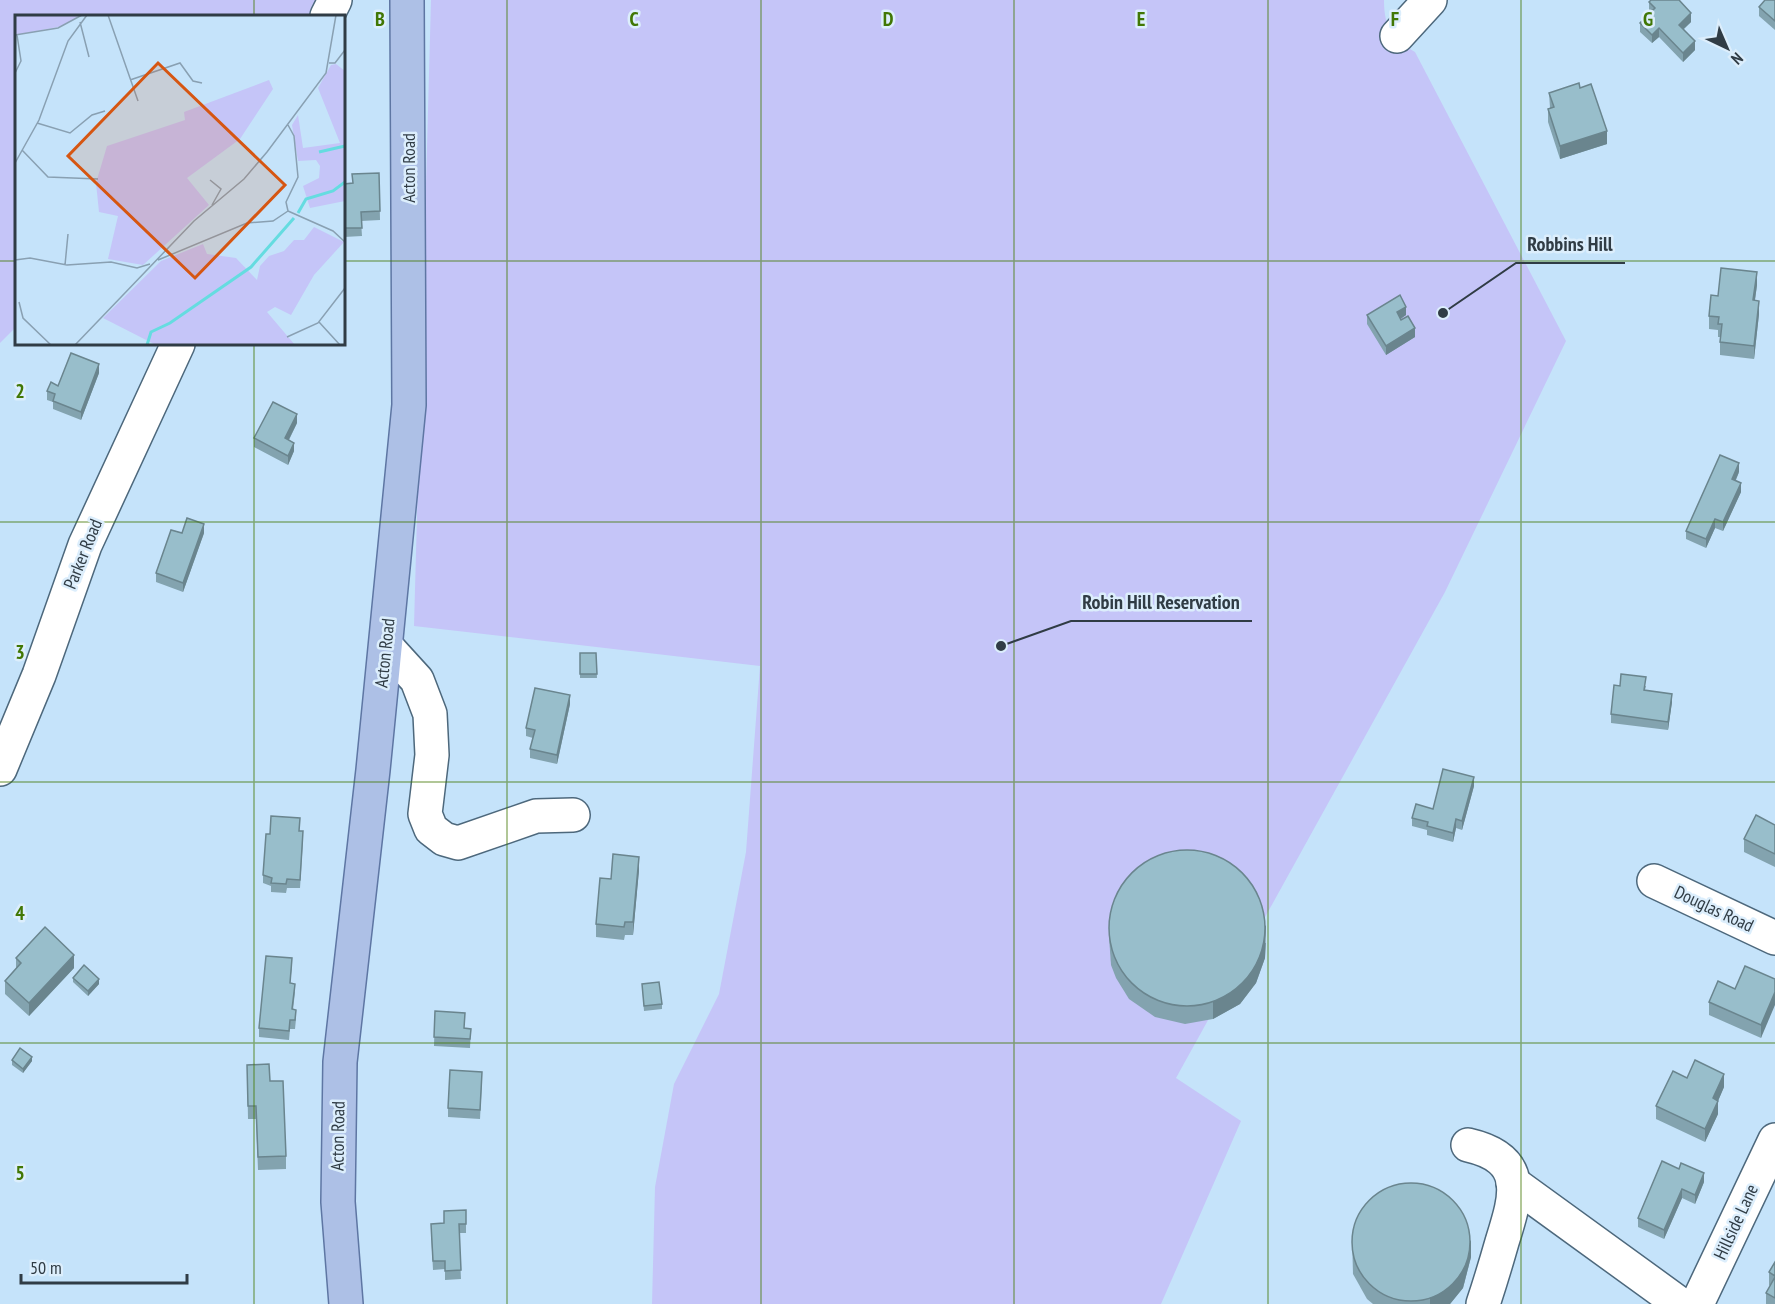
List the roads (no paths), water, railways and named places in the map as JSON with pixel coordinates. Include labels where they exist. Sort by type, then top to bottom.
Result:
[{"type":"main road","name":"Acton Road","points":[[346,1304],[338,1202],[340,1062],[386,646],[409,405],[407,0]]},
{"type":"street","points":[[328,15],[335,0]]},
{"type":"street","points":[[1397,36],[1430,0]]},
{"type":"street","name":"Parker Road","points":[[0,769],[39,675],[85,544],[178,345]]},
{"type":"street","points":[[386,646],[417,680],[430,714],[432,755],[425,814],[432,829],[444,839],[458,843],[536,816],[573,815]]},
{"type":"street","name":"Douglas Road","points":[[1654,881],[1775,938]]},
{"type":"street","name":"Hillside Lane","points":[[1696,1304],[1775,1140]]},
{"type":"street","points":[[1468,1145],[1486,1149],[1507,1167],[1513,1183],[1515,1199],[1483,1304]]},
{"type":"street","points":[[1513,1183],[1680,1304]]},
{"type":"place","name":"Robbins Hill","points":[[1443,313]]},
{"type":"place","name":"Robin Hill Reservation","points":[[1001,646]]}]
